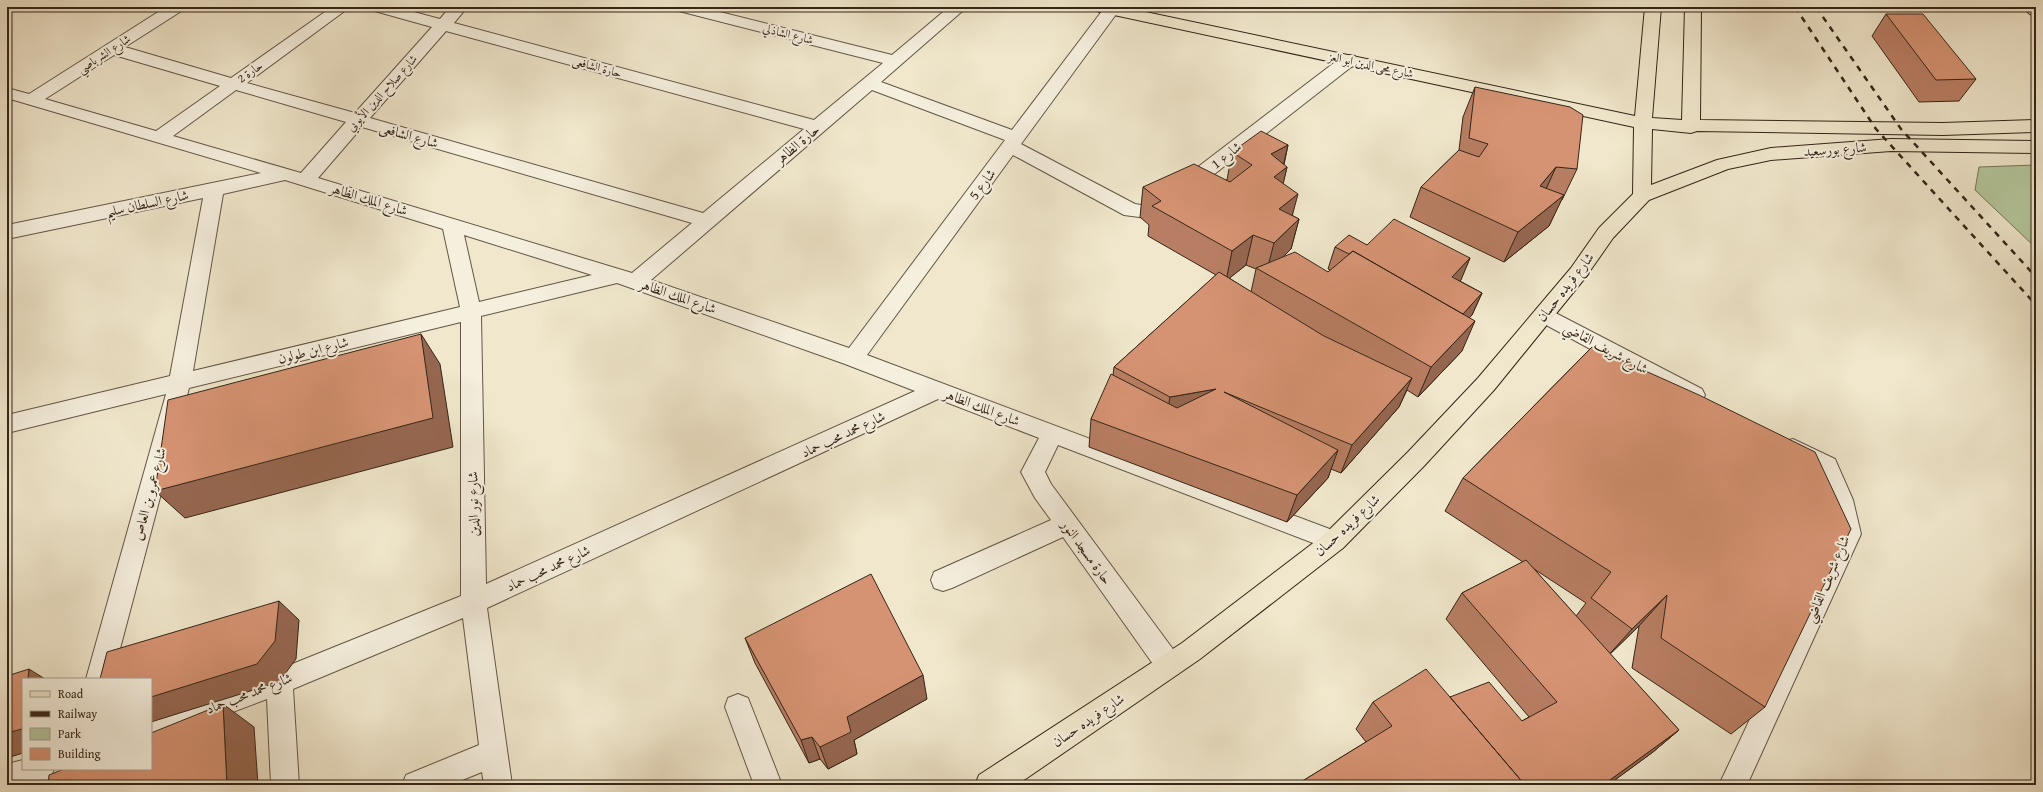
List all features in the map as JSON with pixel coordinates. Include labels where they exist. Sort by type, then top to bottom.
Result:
[{"type":"main road","points":[[1642,196],[1643,123],[1652,7]]},
{"type":"main road","points":[[1691,127],[1694,7]]},
{"type":"main road","points":[[2030,7],[2036,11]]},
{"type":"main road","name":"شارع محى الدين ابو العز","points":[[1105,8],[1643,123]]},
{"type":"main road","name":"شارع بورسعيد","points":[[1643,123],[1691,127],[1943,129],[2036,126]]},
{"type":"main road","name":"شارع بورسعيد","points":[[1642,196],[1722,164],[1771,154],[1891,145],[2036,146]]},
{"type":"main road","name":"شارع فريده حسان","points":[[989,785],[1017,768],[1191,651],[1334,540],[1416,459],[1459,413],[1544,315],[1578,273],[1606,233],[1642,196]]},
{"type":"street","name":"شارع الشرباصي","points":[[31,100],[177,7]]},
{"type":"street","name":"حارة 2","points":[[159,137],[342,7]]},
{"type":"street","name":"حارة الشافعى","points":[[377,7],[818,127]]},
{"type":"street","name":"شارع صلاح الدين الأيوبي","points":[[296,177],[358,120],[459,7]]},
{"type":"street","name":"شارع الشاذلي","points":[[680,7],[895,61]]},
{"type":"street","name":"حارة الظاهر","points":[[627,279],[707,221],[959,7]]},
{"type":"street","name":"شارع 5","points":[[853,358],[1013,142],[1105,8]]},
{"type":"street","name":"شارع الشافعى","points":[[112,49],[707,221]]},
{"type":"street","name":"شارع 1","points":[[869,83],[1013,142],[1131,210],[1138,212],[1151,211],[1161,205],[1349,60]]},
{"type":"street","name":"شارع الملك الظاهر","points":[[7,93],[296,177],[627,279],[853,358],[1334,540]]},
{"type":"street","name":"شارع السلطان سليم","points":[[7,232],[214,189],[296,177]]},
{"type":"street","name":"شارع عمرو بن العاص","points":[[99,678],[180,382],[214,189]]},
{"type":"street","name":"شارع نور الدين","points":[[452,224],[471,312],[474,602],[498,785]]},
{"type":"street","name":"شارع ابن طولون","points":[[7,424],[471,312],[627,279]]},
{"type":"street","name":"شارع شريف القاضي","points":[[1544,315],[1716,407]]},
{"type":"street","name":"شارع محمد محب حماد","points":[[152,730],[278,682],[474,602],[938,390]]},
{"type":"street","name":"حارة مسجد النور","points":[[1052,434],[1033,472],[1043,491],[1169,665]]},
{"type":"street","name":"شارع شريف القاضي","points":[[1733,785],[1849,534],[1841,500],[1827,466],[1772,436]]},
{"type":"street","points":[[943,580],[1067,524]]},
{"type":"street","points":[[278,682],[285,785]]},
{"type":"street","points":[[738,707],[768,785]]},
{"type":"street","points":[[416,785],[494,753]]},
{"type":"street","points":[[7,778],[36,770]]},
{"type":"green space","points":[[2036,165],[2036,248],[1975,190],[1979,167]]},
{"type":"building","points":[[1886,14],[1923,14],[1976,79],[1936,80]]},
{"type":"building","points":[[1475,87],[1570,107],[1583,115],[1577,169],[1556,167],[1540,186],[1564,195],[1518,232],[1421,187],[1459,150],[1479,157],[1488,144],[1469,138]]},
{"type":"building","points":[[1261,131],[1288,145],[1271,154],[1287,167],[1274,177],[1298,194],[1279,209],[1299,219],[1274,243],[1253,235],[1232,251],[1152,206],[1161,201],[1143,187],[1194,164],[1230,182],[1252,165],[1232,152]]},
{"type":"building","points":[[1394,219],[1470,258],[1452,277],[1482,293],[1463,314],[1353,251],[1349,254],[1335,247],[1349,235],[1367,245]]},
{"type":"building","points":[[1353,251],[1475,321],[1431,367],[1256,268],[1295,252],[1328,272]]},
{"type":"building","points":[[1219,272],[1324,336],[1412,378],[1352,445],[1224,392],[1338,450],[1297,495],[1091,419],[1111,374],[1177,408],[1216,389],[1170,397],[1114,367]]},
{"type":"building","points":[[421,334],[433,418],[155,491],[168,400]]},
{"type":"building","points":[[1592,347],[1699,395],[1815,452],[1851,529],[1765,707],[1661,638],[1667,595],[1632,629],[1591,598],[1611,572],[1463,478]]},
{"type":"building","points":[[1526,560],[1679,730],[1603,785],[1525,785],[1450,697],[1489,682],[1522,721],[1557,702],[1462,593]]},
{"type":"building","points":[[871,574],[923,675],[847,717],[851,732],[820,747],[812,737],[801,740],[745,638]]},
{"type":"building","points":[[279,601],[275,641],[257,664],[152,697],[152,678],[100,678],[107,652]]},
{"type":"building","points":[[29,669],[28,678],[22,678],[22,729],[7,733],[7,676]]},
{"type":"building","points":[[1426,669],[1525,785],[1296,785],[1392,726],[1373,702]]},
{"type":"building","points":[[223,704],[227,785],[48,785],[49,775],[62,770],[152,770],[152,733]]},
{"type":"railway","points":[[1795,7],[1876,129],[2036,305]]},
{"type":"railway","points":[[1816,7],[1901,129],[2036,277]]}]
